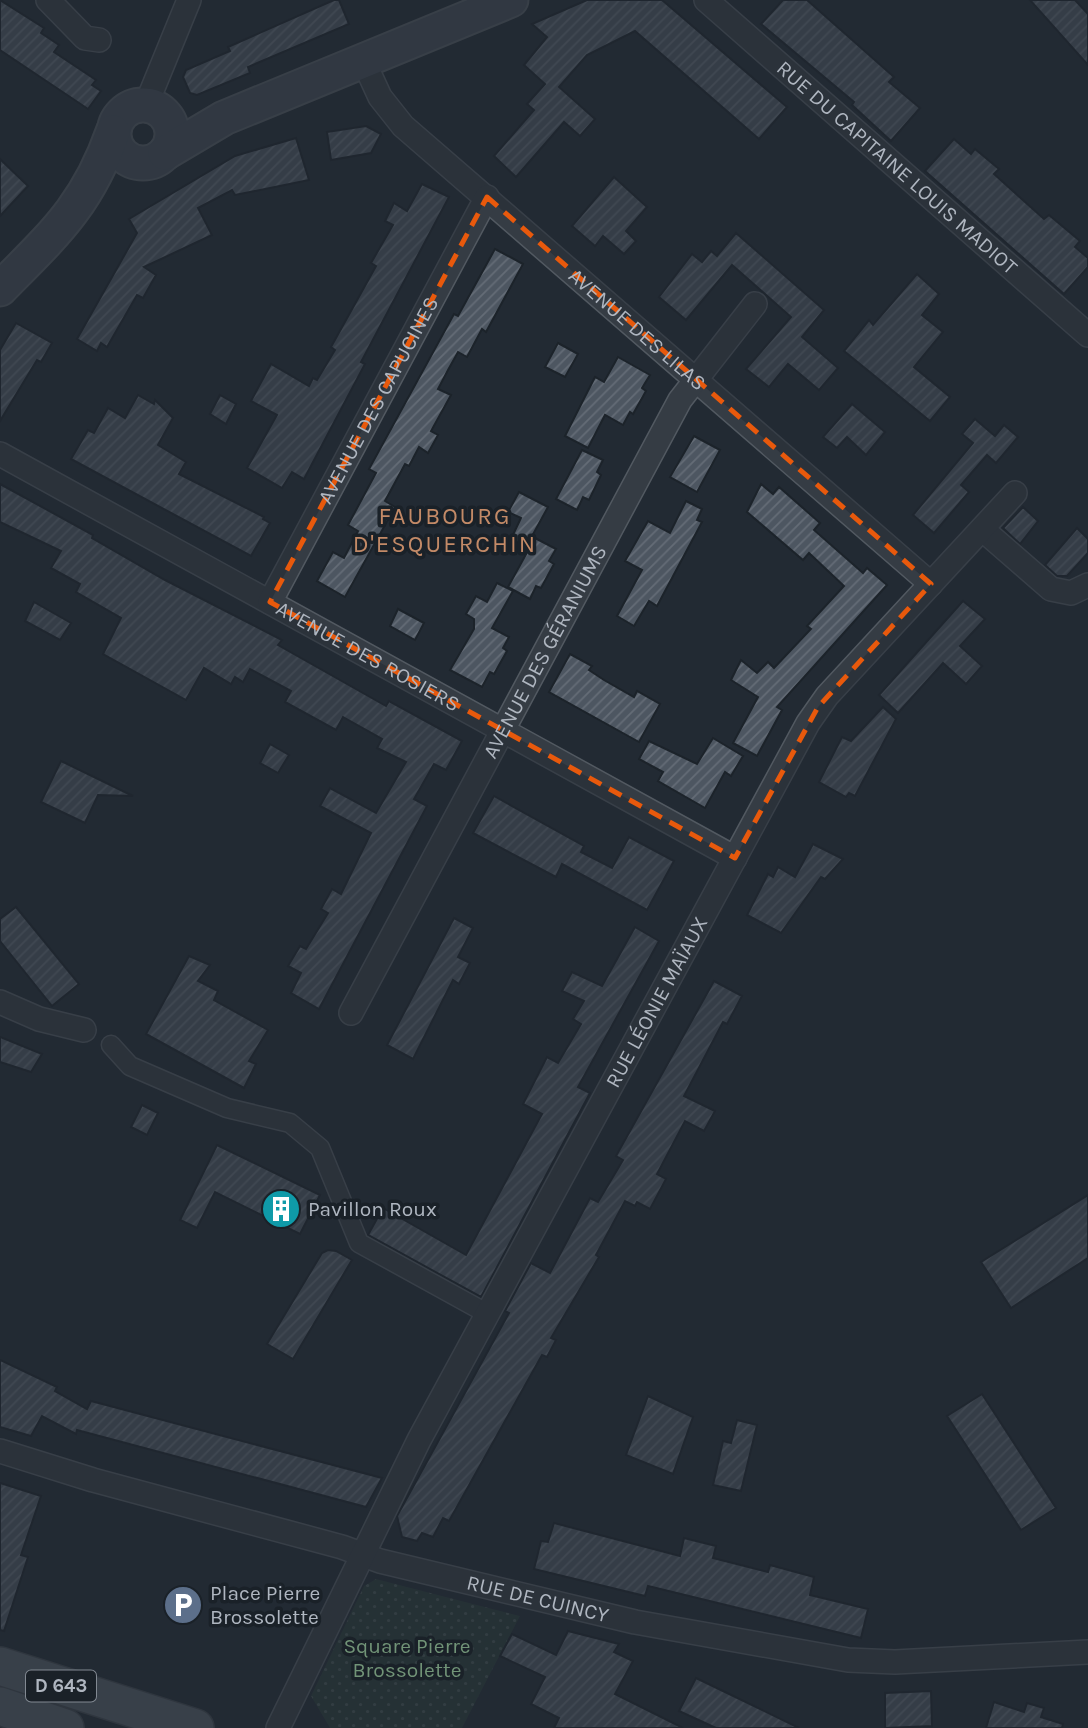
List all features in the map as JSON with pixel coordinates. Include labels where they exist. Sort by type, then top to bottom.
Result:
[{"type":"main road","points":[[0,289],[62,225],[117,174],[155,158],[224,118],[511,0]]},
{"type":"main road","points":[[62,225],[92,185],[115,123],[124,111],[132,106],[155,109],[197,121],[224,118]]},
{"type":"main road","points":[[113,132],[122,154],[130,160],[155,158],[172,135],[155,109]]},
{"type":"main road","name":"D 643","points":[[0,1666],[195,1728]]},
{"type":"main road","name":"D 643","points":[[0,1706],[65,1728]]},
{"type":"street","points":[[48,0],[85,37],[99,40]]},
{"type":"street","points":[[155,109],[189,0]]},
{"type":"street","name":"RUE DU CAPITAINE LOUIS MADIOT","points":[[706,0],[1088,335]]},
{"type":"street","name":"AVENUE DES LILAS","points":[[363,60],[380,97],[396,118],[931,584]]},
{"type":"street","name":"AVENUE DES CAPUCINES","points":[[270,602],[487,197]]},
{"type":"street","name":"AVENUE DES GÉRANIUMS","points":[[351,1013],[694,377],[755,304]]},
{"type":"street","name":"AVENUE DES ROSIERS","points":[[0,454],[735,858]]},
{"type":"street","name":"RUE LÉONIE MAÏAUX","points":[[278,1728],[362,1554],[488,1314],[818,708],[1015,492]]},
{"type":"street","points":[[982,529],[1051,589],[1071,593],[1088,585]]},
{"type":"street","points":[[0,1002],[39,1018],[84,1030]]},
{"type":"street","points":[[111,1045],[130,1066],[227,1108],[290,1123],[320,1148],[359,1244],[488,1314]]},
{"type":"street","name":"RUE DE CUINCY","points":[[0,1451],[93,1480],[362,1554],[635,1622],[848,1660],[895,1662],[1088,1652]]},
{"type":"highlighted area","points":[[487,197],[931,584],[818,707],[735,858],[270,602]]},
{"type":"green space","name":"Square Pierre Brossolette","points":[[376,1579],[520,1616],[462,1728],[330,1728],[311,1696],[364,1586]]},
{"type":"building","points":[[0,0],[44,28],[41,33],[59,45],[54,52],[96,80],[92,85],[101,91],[88,109],[0,50]]},
{"type":"building","points":[[339,0],[349,24],[248,67],[250,73],[197,95],[190,93],[183,77],[186,70],[230,51],[228,47]]},
{"type":"building","points":[[587,0],[662,0],[787,107],[759,139],[635,31],[587,55],[559,87],[595,119],[580,136],[564,122],[516,177],[494,156],[534,110],[527,104],[545,84],[524,65],[547,37],[532,24]]},
{"type":"building","points":[[783,0],[807,0],[894,77],[889,82],[920,108],[891,141],[852,105],[854,102],[761,24]]},
{"type":"building","points":[[1030,0],[1075,0],[1088,14],[1088,65]]},
{"type":"building","points":[[366,126],[381,134],[371,153],[331,160],[327,132]]},
{"type":"building","points":[[296,138],[309,180],[235,195],[232,190],[198,208],[212,235],[144,267],[156,275],[143,298],[137,295],[107,347],[101,343],[97,351],[77,339],[137,233],[129,219],[235,156]]},
{"type":"building","points":[[954,139],[971,154],[975,149],[999,169],[994,174],[1044,219],[1049,215],[1080,241],[1075,247],[1088,258],[1088,267],[1064,294],[925,171]]},
{"type":"building","points":[[0,159],[28,186],[0,216]]},
{"type":"building","points":[[614,177],[647,207],[626,231],[636,241],[624,254],[603,236],[595,246],[572,226]]},
{"type":"building","points":[[422,184],[449,197],[361,362],[365,364],[304,479],[292,472],[282,488],[247,468],[277,415],[251,401],[271,364],[309,386],[313,378],[317,380],[335,350],[331,347],[376,266],[371,263],[393,225],[385,221],[394,203],[407,211]]},
{"type":"building","points":[[736,233],[824,310],[802,337],[838,368],[819,390],[788,364],[769,387],[746,369],[791,317],[732,265],[686,320],[659,297],[692,254],[702,262],[711,251],[717,256]]},
{"type":"building","points":[[495,249],[523,264],[486,332],[482,329],[467,357],[458,352],[448,370],[438,389],[451,395],[431,431],[438,435],[428,453],[419,447],[409,466],[405,464],[385,501],[395,507],[345,597],[317,581],[333,552],[344,558],[358,531],[348,525],[376,473],[369,469],[454,314],[458,316]]},
{"type":"building","points":[[917,274],[939,294],[922,315],[943,332],[914,367],[950,397],[930,421],[844,351],[869,320],[873,325]]},
{"type":"building","points":[[16,323],[52,343],[41,362],[37,360],[0,421],[0,350]]},
{"type":"building","points":[[558,343],[578,354],[565,377],[545,367]]},
{"type":"building","points":[[618,357],[650,375],[642,388],[646,391],[633,414],[630,412],[623,425],[605,415],[588,448],[565,436],[595,377],[604,382]]},
{"type":"building","points":[[138,395],[154,404],[155,400],[173,418],[158,445],[186,462],[179,474],[264,517],[263,519],[270,523],[251,556],[71,459],[88,430],[94,433],[108,408],[125,418]]},
{"type":"building","points":[[220,395],[236,404],[226,424],[210,414]]},
{"type":"building","points":[[852,404],[885,432],[866,455],[847,437],[837,448],[823,437]]},
{"type":"building","points":[[975,419],[995,436],[1004,425],[1018,437],[996,463],[987,455],[961,485],[969,492],[934,533],[913,515],[973,443],[962,434]]},
{"type":"building","points":[[694,436],[720,450],[697,492],[670,477]]},
{"type":"building","points":[[582,450],[603,460],[597,472],[601,475],[589,500],[583,497],[577,510],[556,499]]},
{"type":"building","points":[[0,484],[93,535],[92,538],[165,580],[282,640],[278,645],[386,706],[389,701],[462,741],[446,770],[434,764],[414,799],[427,806],[319,1009],[291,993],[301,973],[288,966],[300,946],[306,949],[328,913],[321,909],[332,889],[341,894],[371,833],[320,806],[330,788],[376,813],[406,762],[377,748],[382,739],[343,717],[336,730],[285,702],[291,691],[250,669],[243,682],[235,677],[231,684],[204,668],[186,700],[103,654],[121,618],[76,592],[80,584],[51,568],[61,551],[0,522]]},
{"type":"building","points":[[761,484],[773,494],[779,487],[820,523],[814,530],[863,573],[867,568],[887,585],[777,707],[782,710],[757,756],[733,743],[758,697],[731,680],[741,660],[757,673],[768,662],[774,668],[811,629],[807,626],[844,586],[809,553],[803,560],[747,512]]},
{"type":"building","points":[[519,492],[548,507],[526,547],[511,539],[521,518],[508,512]]},
{"type":"building","points":[[686,501],[702,509],[697,520],[702,522],[657,606],[649,601],[634,626],[617,616],[642,570],[625,561],[648,521],[670,533]]},
{"type":"building","points":[[1023,507],[1038,521],[1020,544],[1003,528]]},
{"type":"building","points":[[1077,528],[1088,539],[1088,553],[1067,576],[1057,576],[1045,565]]},
{"type":"building","points":[[535,538],[556,549],[549,561],[554,564],[541,588],[536,586],[530,599],[508,587]]},
{"type":"building","points":[[497,583],[513,591],[492,628],[509,637],[503,648],[507,651],[494,674],[490,672],[482,687],[450,670],[474,629],[474,619],[466,614],[476,596],[487,602]]},
{"type":"building","points":[[963,601],[985,619],[960,646],[982,666],[966,684],[943,663],[898,713],[879,695]]},
{"type":"building","points":[[34,602],[71,623],[60,640],[25,621]]},
{"type":"building","points":[[398,609],[424,623],[415,640],[390,626]]},
{"type":"building","points":[[570,654],[592,666],[589,670],[634,697],[637,691],[660,704],[639,742],[549,692]]},
{"type":"building","points":[[883,707],[896,719],[855,796],[849,793],[846,797],[819,782],[842,737],[851,741]]},
{"type":"building","points":[[713,738],[743,756],[731,776],[725,772],[705,808],[658,781],[663,772],[639,759],[649,741],[697,764]]},
{"type":"building","points":[[270,744],[289,755],[278,773],[260,763]]},
{"type":"building","points":[[61,761],[133,796],[98,795],[85,823],[41,802]]},
{"type":"building","points":[[494,796],[584,846],[581,852],[612,868],[629,837],[674,861],[647,910],[562,864],[556,877],[473,833]]},
{"type":"building","points":[[813,844],[843,859],[825,879],[821,877],[781,933],[747,915],[768,874],[773,877],[778,867],[795,877]]},
{"type":"building","points":[[16,907],[79,984],[52,1006],[0,941],[0,919]]},
{"type":"building","points":[[454,918],[473,928],[458,957],[470,963],[459,984],[453,980],[413,1059],[387,1045]]},
{"type":"building","points":[[635,927],[659,941],[578,1087],[590,1093],[481,1297],[368,1235],[383,1208],[466,1255],[542,1114],[523,1104],[547,1057],[558,1063],[581,1024],[573,1019],[584,1001],[562,991],[572,972],[602,986]]},
{"type":"building","points":[[189,956],[210,965],[198,981],[218,991],[214,1000],[268,1030],[249,1061],[256,1064],[244,1088],[146,1034]]},
{"type":"building","points":[[714,981],[742,996],[727,1024],[723,1022],[684,1096],[715,1111],[704,1131],[685,1121],[657,1174],[666,1179],[650,1209],[637,1202],[635,1206],[625,1201],[596,1255],[599,1257],[551,1338],[556,1340],[547,1357],[542,1355],[449,1521],[443,1518],[433,1537],[422,1533],[417,1541],[402,1537],[397,1516],[509,1313],[505,1311],[531,1263],[550,1273],[590,1198],[598,1202],[623,1160],[616,1156]]},
{"type":"building","points":[[0,1037],[42,1054],[31,1072],[0,1062]]},
{"type":"building","points":[[142,1105],[158,1113],[147,1135],[131,1127]]},
{"type":"building","name":"Pavillon Roux","points":[[217,1145],[320,1195],[300,1234],[215,1192],[197,1228],[180,1220]]},
{"type":"building","points":[[1088,1195],[1088,1258],[1011,1308],[981,1262]]},
{"type":"building","points":[[328,1250],[336,1251],[352,1260],[293,1359],[267,1344],[322,1253]]},
{"type":"building","points":[[0,1360],[57,1387],[55,1391],[87,1409],[91,1401],[382,1478],[366,1507],[77,1430],[76,1434],[42,1416],[31,1436],[0,1427]]},
{"type":"building","points":[[982,1394],[1056,1508],[1021,1530],[947,1416]]},
{"type":"building","points":[[648,1396],[693,1417],[673,1474],[626,1455]]},
{"type":"building","points":[[737,1420],[757,1425],[741,1491],[713,1485],[723,1441],[731,1443]]},
{"type":"building","points":[[0,1483],[41,1496],[21,1555],[28,1557],[4,1631],[0,1630]]},
{"type":"building","points":[[554,1523],[680,1556],[684,1538],[716,1546],[713,1558],[768,1572],[770,1565],[814,1577],[810,1595],[868,1609],[861,1638],[648,1586],[645,1596],[534,1569],[541,1541],[548,1542]]},
{"type":"building","points":[[568,1631],[619,1644],[614,1652],[633,1661],[615,1694],[683,1728],[554,1728],[559,1718],[531,1704],[545,1677],[500,1656],[512,1634],[556,1655]]},
{"type":"building","points":[[696,1678],[799,1728],[716,1728],[679,1711]]},
{"type":"building","points":[[931,1691],[932,1726],[885,1728],[885,1693]]},
{"type":"building","points":[[994,1702],[1024,1712],[1027,1703],[1044,1708],[1041,1717],[1063,1724],[1062,1728],[986,1728]]},
{"type":"place","name":"Pavillon Roux","points":[[281,1209]]},
{"type":"place","name":"Place Pierre Brossolette","points":[[183,1605]]},
{"type":"district","name":"FAUBOURG D'ESQUERCHIN","points":[[445,530]]}]
